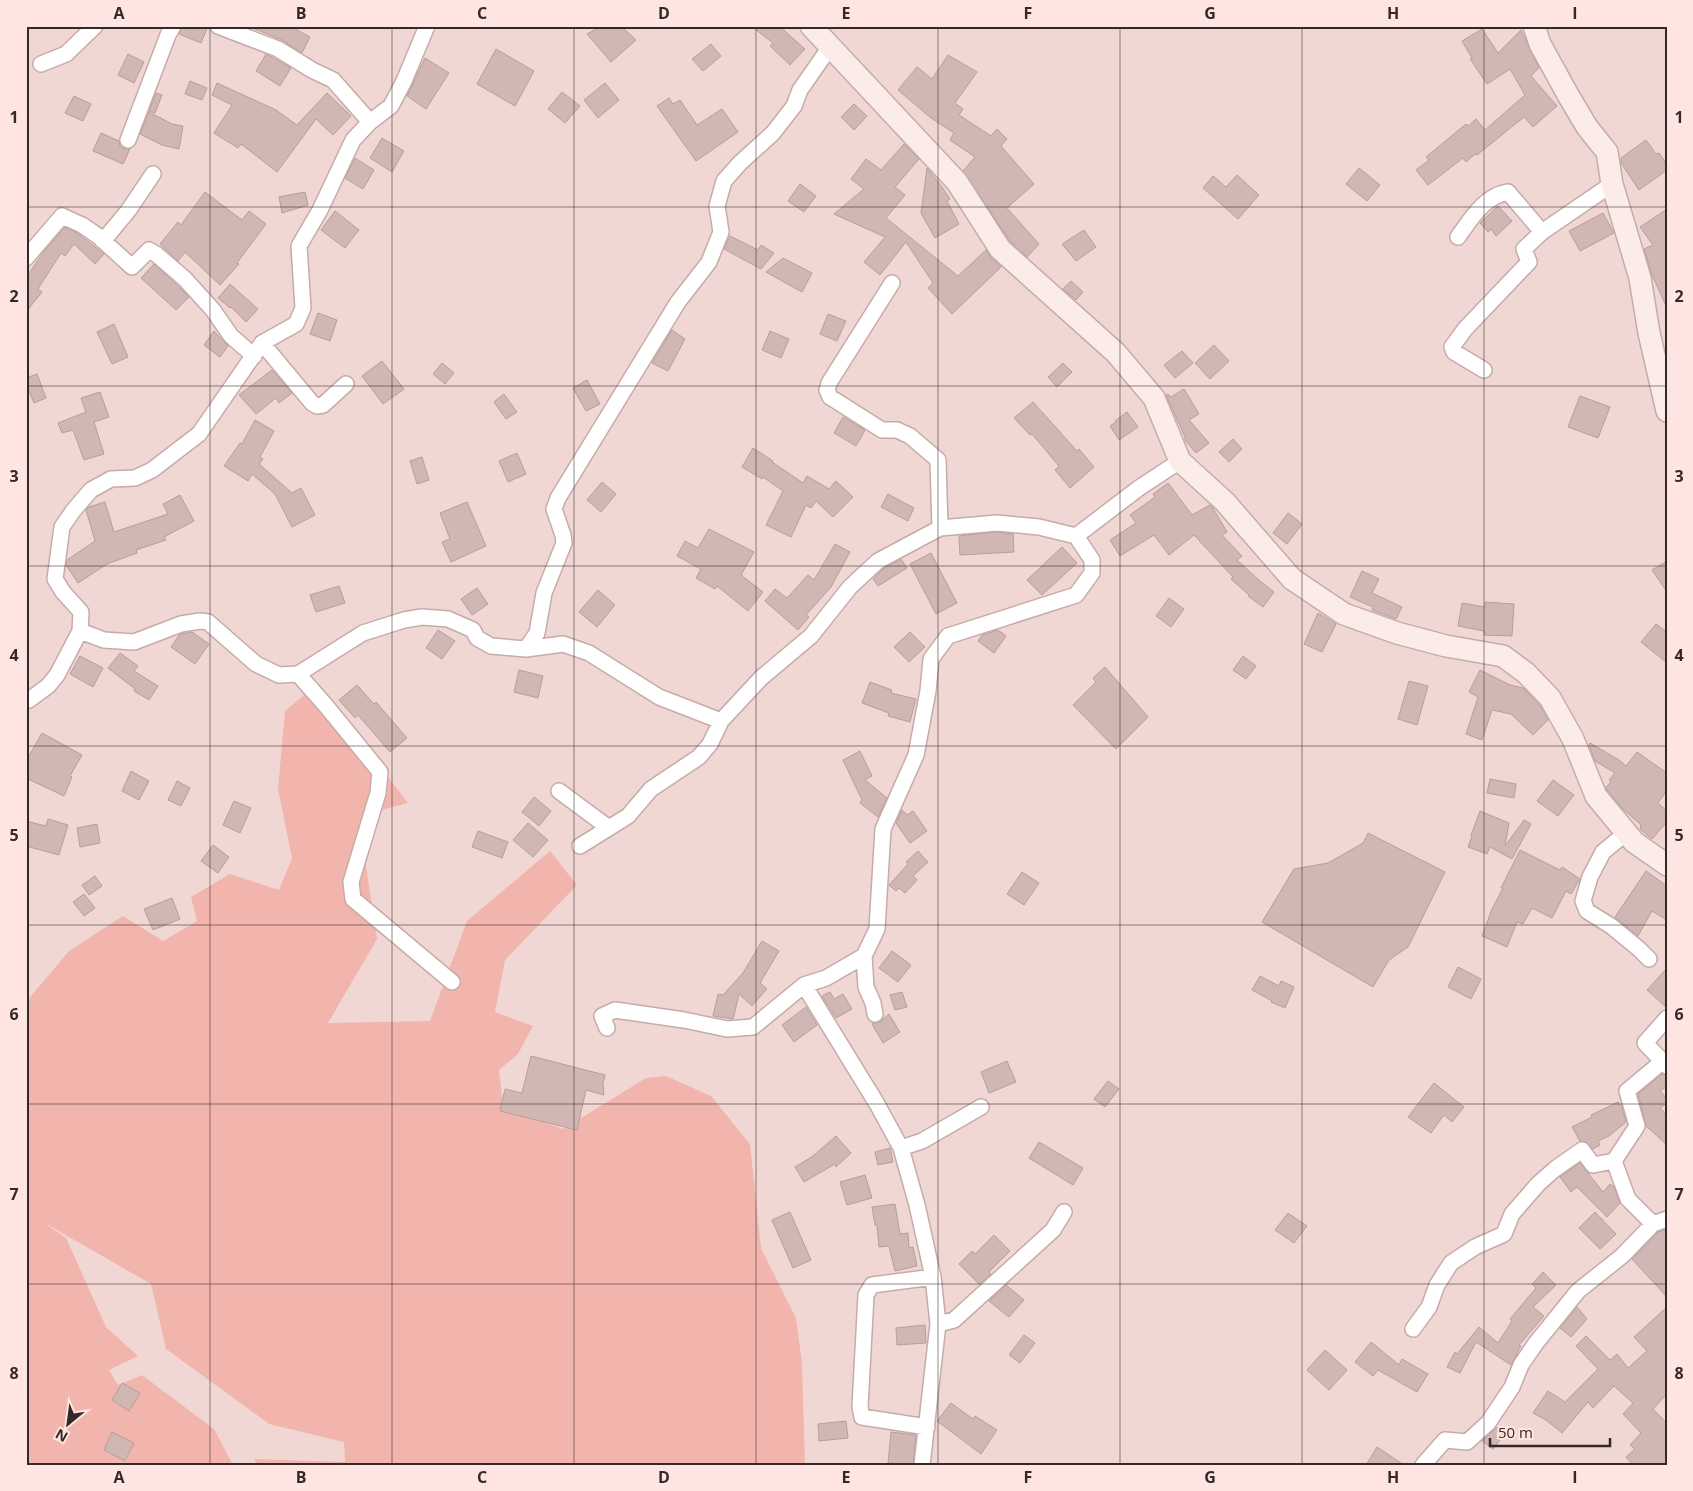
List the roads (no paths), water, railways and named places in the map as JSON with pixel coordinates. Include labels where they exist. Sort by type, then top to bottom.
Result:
[{"type":"street","points":[[41,64],[66,54],[95,26]]},
{"type":"street","points":[[128,140],[173,26]]},
{"type":"street","points":[[218,26],[278,49],[333,80],[370,122]]},
{"type":"street","points":[[26,699],[29,700],[48,686],[57,675],[80,631],[81,612],[62,592],[55,579],[62,527],[91,490],[111,479],[135,478],[152,470],[199,434],[258,350],[296,324],[303,308],[299,246],[320,210],[353,140],[370,122],[391,106],[404,81],[427,26]]},
{"type":"street","points":[[1534,26],[1540,44],[1568,95],[1587,127],[1607,152],[1612,184],[1640,278],[1649,333],[1667,411]]},
{"type":"street","points":[[526,650],[537,633],[544,593],[564,543],[554,509],[558,498],[678,302],[709,262],[721,232],[717,206],[724,181],[740,163],[774,133],[794,106],[822,33],[957,182],[1000,249],[1116,353],[1154,398],[1180,462],[1225,502],[1292,579],[1344,614],[1397,633],[1446,646],[1503,656],[1526,673],[1550,698],[1573,739],[1596,796],[1634,842],[1667,865]]},
{"type":"street","points":[[103,241],[128,211],[153,174]]},
{"type":"street","points":[[1484,370],[1454,352],[1452,347],[1466,329],[1529,262],[1524,249],[1542,232],[1612,184]]},
{"type":"street","points":[[1458,237],[1478,210],[1490,200],[1502,193],[1508,192],[1542,232]]},
{"type":"street","points":[[26,258],[62,216],[82,225],[132,267],[149,250],[185,279],[214,310],[232,336],[258,350],[312,403],[317,406],[323,405],[346,384]]},
{"type":"street","points":[[892,283],[829,383],[827,390],[830,397],[882,430],[897,430],[910,436],[938,460],[940,528]]},
{"type":"street","points":[[1076,536],[1139,488],[1180,462]]},
{"type":"street","points":[[580,846],[628,816],[651,789],[699,757],[710,744],[721,721],[761,678],[811,636],[850,587],[878,561],[940,528],[997,523],[1039,527],[1076,536],[1092,560],[1092,573],[1076,595],[948,636],[931,659],[928,691],[916,755],[883,829],[877,929],[864,956],[866,987],[873,1003],[875,1014]]},
{"type":"street","points":[[80,631],[104,640],[134,642],[181,624],[200,621],[208,622],[256,664],[280,675],[298,674],[363,633],[404,620],[422,617],[448,619],[473,630],[477,638],[491,646],[526,650],[563,644],[589,653],[659,697],[721,721]]},
{"type":"street","points":[[298,674],[380,772],[378,793],[351,882],[350,890],[353,899],[452,982]]},
{"type":"street","points":[[559,791],[609,828]]},
{"type":"street","points":[[1626,833],[1603,852],[1590,878],[1583,901],[1587,911],[1611,926],[1640,949],[1649,959]]},
{"type":"street","points":[[606,1028],[602,1016],[615,1010],[684,1020],[727,1029],[753,1027],[804,985],[826,978],[864,956]]},
{"type":"street","points":[[804,985],[877,1104],[901,1148],[917,1205],[933,1277],[938,1324],[922,1465]]},
{"type":"street","points":[[1413,1329],[1429,1307],[1437,1285],[1451,1263],[1475,1247],[1504,1234],[1512,1214],[1555,1169],[1582,1150],[1593,1165],[1614,1161],[1637,1126],[1627,1091],[1665,1064],[1645,1043],[1667,1018]]},
{"type":"street","points":[[901,1148],[922,1141],[981,1107]]},
{"type":"street","points":[[1423,1465],[1445,1440],[1466,1442],[1488,1423],[1512,1388],[1526,1358],[1578,1291],[1622,1256],[1660,1222],[1628,1199],[1614,1161]]},
{"type":"street","points":[[938,1324],[954,1320],[1053,1230],[1064,1212]]},
{"type":"street","points":[[927,1427],[862,1417],[860,1407],[866,1295],[872,1285],[933,1277]]}]
